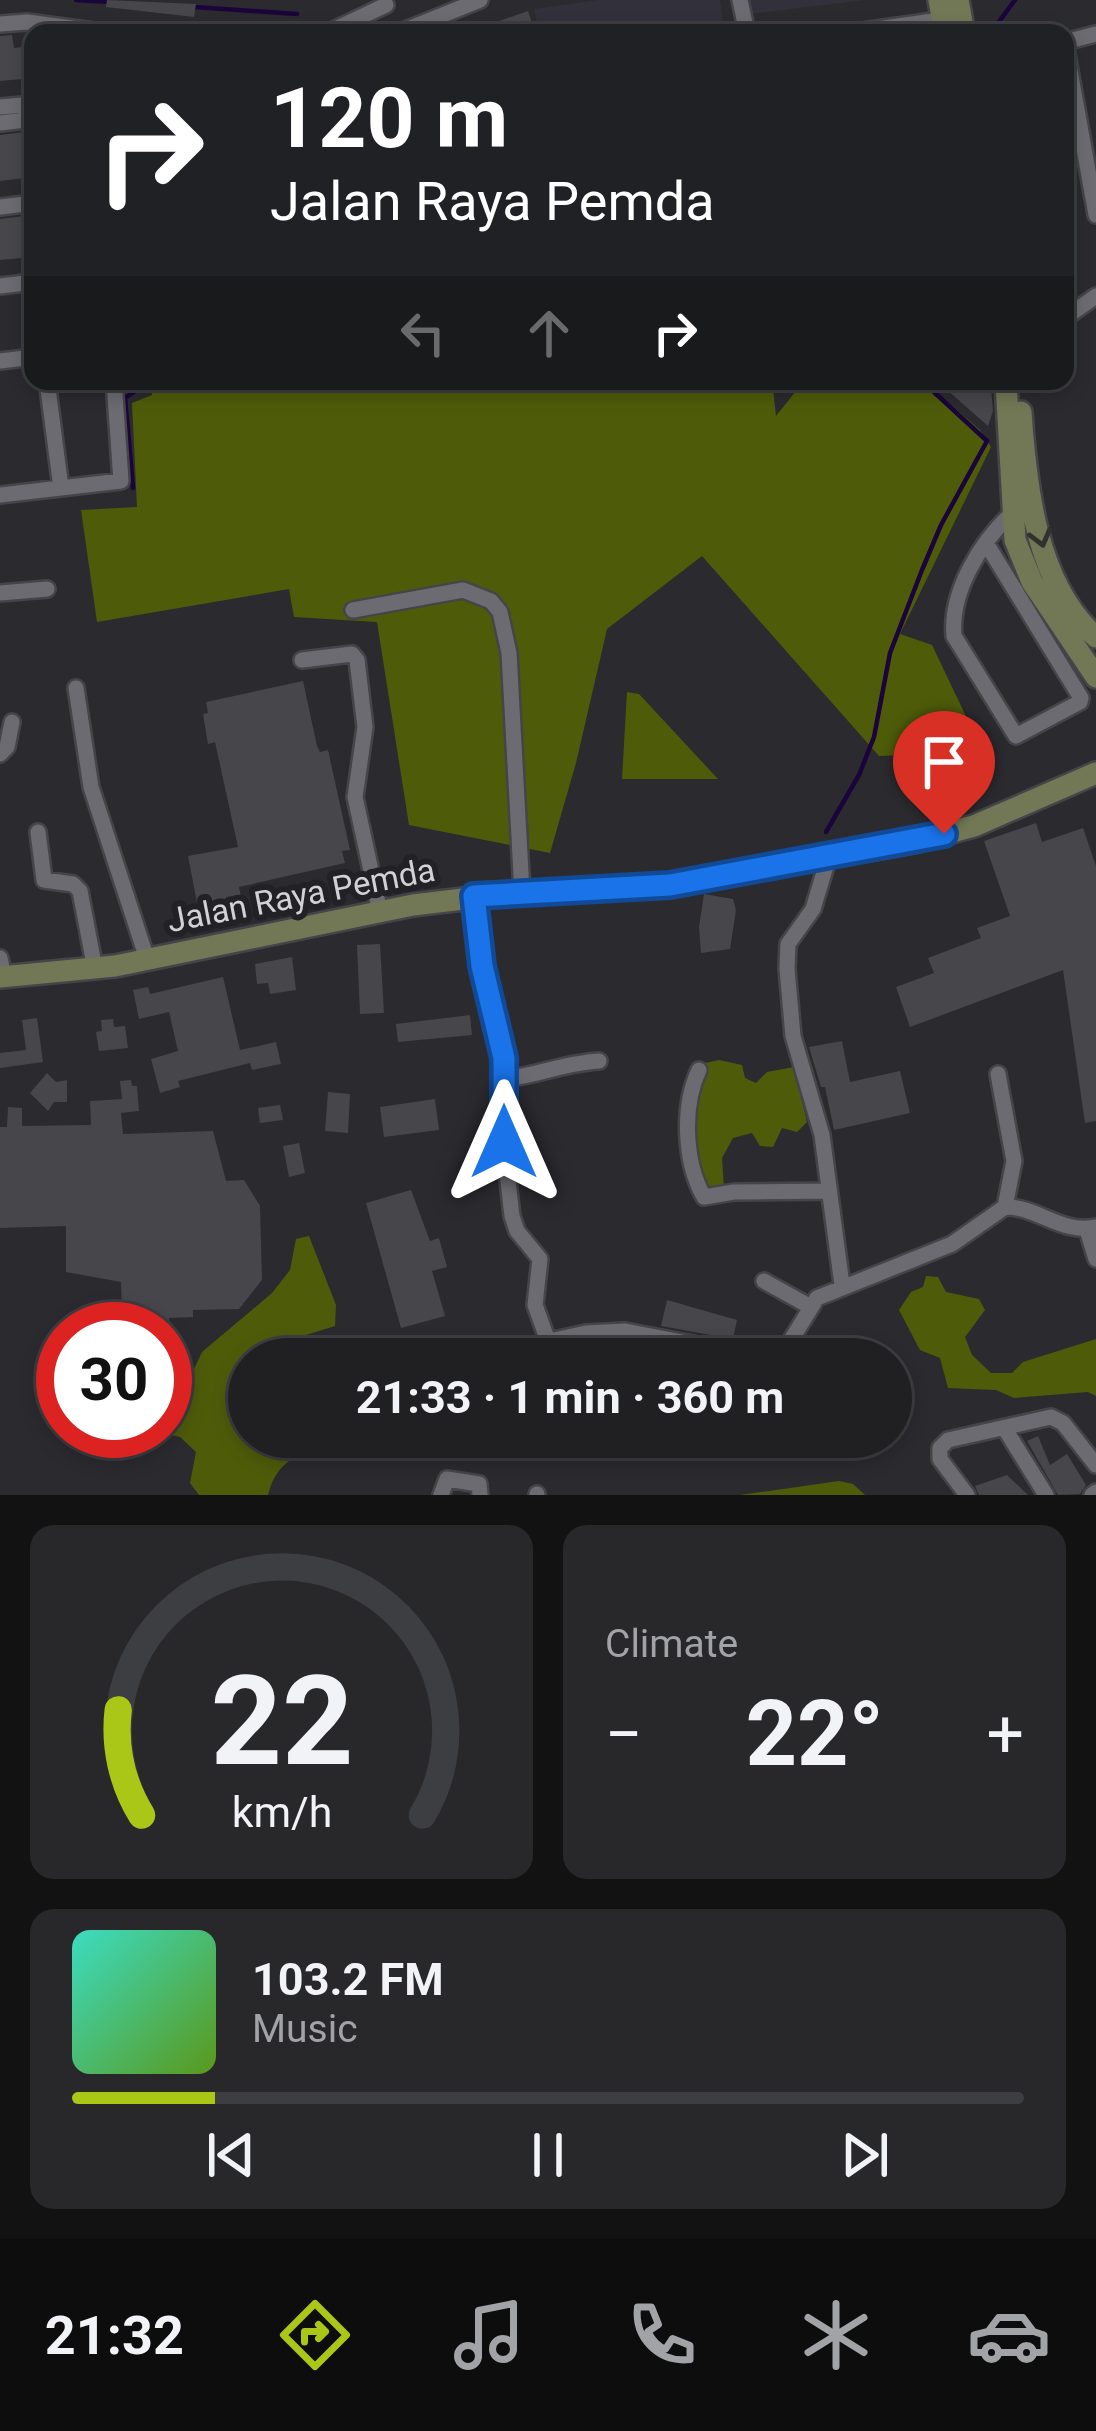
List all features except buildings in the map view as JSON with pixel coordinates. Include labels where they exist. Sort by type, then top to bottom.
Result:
[{"type":"main road","points":[[1011,390],[1044,554],[1075,612],[1096,637]]},
{"type":"main road","points":[[1016,432],[1011,514],[1015,540],[1032,582],[1089,673]]},
{"type":"main road","name":"Jalan Raya Pemda","points":[[1,971],[94,970],[474,896],[670,885],[914,842],[974,826],[1096,772]]},
{"type":"street","points":[[420,24],[480,0]]},
{"type":"street","points":[[344,24],[387,2]]},
{"type":"street","points":[[907,24],[952,17]]},
{"type":"street","points":[[0,24],[42,24]]},
{"type":"street","points":[[1074,92],[1096,215]]},
{"type":"street","points":[[48,390],[61,488]]},
{"type":"street","points":[[0,496],[123,478],[115,390]]},
{"type":"street","points":[[986,543],[1089,673],[1080,702],[1016,736],[994,708],[955,636],[953,623],[958,599],[986,543],[1011,514]]},
{"type":"street","points":[[0,592],[47,589]]},
{"type":"street","points":[[352,610],[463,590],[491,601],[500,612],[509,653],[523,892]]},
{"type":"street","points":[[302,660],[352,654],[357,660],[364,727],[355,797],[380,912]]},
{"type":"street","points":[[76,688],[91,787],[147,959]]},
{"type":"street","points":[[0,754],[7,747],[13,722]]},
{"type":"street","points":[[38,832],[44,880],[73,884],[80,891],[94,970]]},
{"type":"street","points":[[829,856],[813,909],[788,944],[787,969],[793,1036],[822,1135],[842,1285]]},
{"type":"street","points":[[474,896],[482,966],[501,1040],[512,1216],[517,1231],[540,1259],[535,1305],[547,1338]]},
{"type":"street","points":[[505,1079],[546,1074],[568,1063],[599,1061]]},
{"type":"street","points":[[699,1070],[688,1132],[704,1197],[829,1191]]},
{"type":"street","points":[[998,1074],[1014,1161],[1005,1207]]},
{"type":"street","points":[[792,1338],[809,1306],[842,1285],[952,1244],[1005,1207],[1024,1209],[1068,1227],[1091,1228],[1096,1259]]},
{"type":"street","points":[[764,1281],[809,1306]]},
{"type":"street","points":[[563,1338],[625,1330],[660,1338]]},
{"type":"street","points":[[967,1495],[940,1460],[940,1448],[948,1440],[1051,1417],[1063,1423],[1096,1465]]},
{"type":"street","points":[[1005,1430],[1046,1495]]},
{"type":"street","points":[[441,1495],[447,1479],[454,1478],[479,1484],[480,1495]]},
{"type":"shaded area","points":[[598,0],[720,0],[723,23],[537,24],[534,9]]},
{"type":"shaded area","points":[[745,0],[866,0],[749,14]]},
{"type":"green space","points":[[152,390],[773,390],[776,416],[797,390],[934,390],[980,430],[991,447],[900,634],[932,645],[983,752],[879,756],[702,556],[607,629],[550,853],[409,825],[377,622],[294,617],[289,589],[97,622],[81,510],[137,507],[132,403],[152,395]]},
{"type":"green space","points":[[627,692],[639,694],[718,779],[622,779]]},
{"type":"green space","points":[[719,1060],[742,1065],[745,1078],[756,1083],[767,1072],[794,1067],[807,1122],[797,1132],[782,1128],[773,1147],[760,1146],[752,1133],[733,1138],[722,1158],[724,1188],[713,1197],[694,1169],[693,1087],[705,1063]]},
{"type":"green space","points":[[309,1236],[336,1305],[335,1326],[306,1338],[228,1338],[228,1458],[294,1458],[284,1465],[268,1495],[199,1495],[190,1483],[196,1452],[192,1448],[192,1371],[202,1352],[272,1293],[290,1270],[296,1239]]},
{"type":"green space","points":[[926,1276],[938,1277],[946,1292],[979,1299],[985,1310],[965,1337],[972,1355],[991,1373],[1012,1373],[1023,1362],[1096,1339],[1096,1396],[1088,1392],[1014,1398],[996,1390],[948,1388],[940,1358],[920,1350],[899,1310],[911,1292],[923,1287]]},
{"type":"green space","points":[[839,1481],[853,1484],[865,1495],[740,1495]]},
{"type":"waterway","points":[[76,0],[111,2]]},
{"type":"waterway","points":[[991,24],[998,23],[1015,0]]},
{"type":"waterway","points":[[194,7],[297,14]]},
{"type":"waterway","points":[[133,488],[125,398],[137,390]]},
{"type":"waterway","points":[[826,832],[859,775],[874,737],[890,653],[922,570],[987,441],[932,390]]},
{"type":"route","points":[[504,1142],[504,1058],[482,966],[474,896],[670,885],[944,834]]}]
